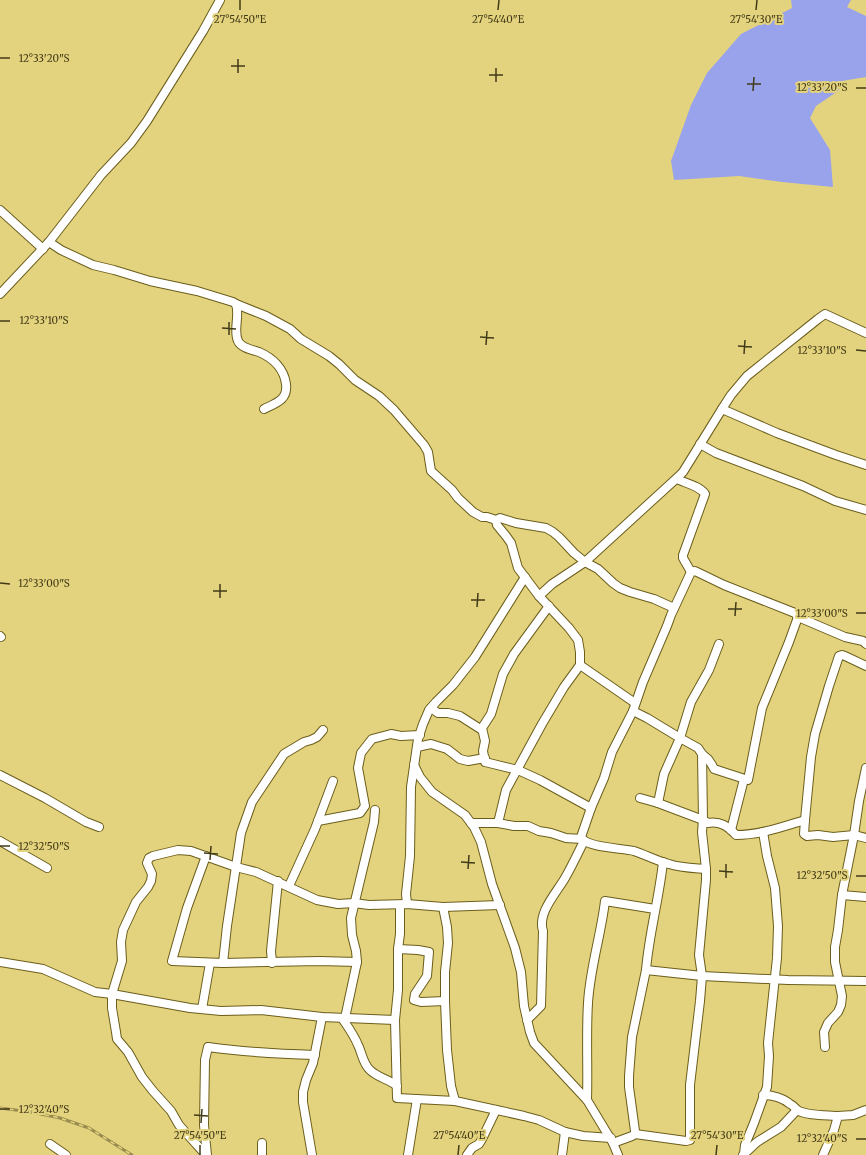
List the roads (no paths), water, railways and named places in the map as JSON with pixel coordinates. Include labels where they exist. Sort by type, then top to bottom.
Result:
[{"type":"street","points":[[1,290],[43,249],[101,175],[131,144],[203,31],[220,0]]},
{"type":"street","points":[[0,210],[43,249]]},
{"type":"street","points":[[49,242],[60,250],[93,265],[150,281],[197,291],[233,302],[266,316],[290,329],[301,339],[320,350],[339,364],[355,380],[379,396],[394,410],[424,445],[428,452],[430,469],[432,473],[452,490],[473,512],[482,517],[496,520],[500,518],[516,523],[546,528],[559,537],[585,562],[598,569],[620,588],[654,599],[674,608]]},
{"type":"street","points":[[236,304],[238,312],[236,335],[238,342],[243,346],[268,357],[282,370],[284,374],[286,390],[284,397],[278,402],[264,409]]},
{"type":"street","points":[[539,596],[552,584],[585,562],[677,478],[722,408],[747,376],[825,314],[834,320],[866,333]]},
{"type":"street","points":[[722,408],[778,433],[866,465]]},
{"type":"street","points":[[700,444],[716,454],[803,486],[835,501],[866,510]]},
{"type":"street","points":[[677,478],[703,491],[705,494],[683,555],[684,560],[691,572]]},
{"type":"street","points":[[496,520],[497,525],[511,543],[518,568],[539,596],[569,628],[578,640],[580,652],[580,665],[564,687],[542,724],[506,790],[498,823]]},
{"type":"street","points":[[691,572],[695,571],[724,585],[795,613],[798,617],[844,637],[866,644]]},
{"type":"street","points":[[527,1020],[541,1006],[543,931],[541,926],[544,916],[552,897],[563,882],[583,840],[581,837],[591,808],[604,778],[612,752],[634,707],[674,608],[691,572]]},
{"type":"street","points":[[525,577],[475,657],[453,685],[431,708],[422,724],[414,765],[410,808],[410,856],[398,949],[398,990],[395,1020],[397,1098],[455,1101],[539,1120],[565,1132],[612,1141],[635,1134],[686,1141],[690,1140],[690,1085],[702,976],[700,955],[706,880],[702,842],[702,754]]},
{"type":"street","points":[[549,606],[514,654],[503,674],[491,714],[482,728],[485,742],[483,751],[485,762],[518,770],[540,780],[591,808]]},
{"type":"street","points":[[580,665],[647,718],[698,748],[708,759],[714,769],[748,780],[762,708],[798,617]]},
{"type":"street","points":[[658,803],[664,774],[680,738],[691,702],[709,670],[719,644]]},
{"type":"street","points":[[866,666],[845,656],[839,656],[815,734],[811,757],[804,834],[806,836],[818,835],[833,837],[854,835],[866,838]]},
{"type":"street","points":[[431,708],[438,713],[448,713],[460,716],[482,730],[482,728]]},
{"type":"street","points":[[223,963],[241,833],[252,802],[284,754],[304,742],[317,737],[323,730]]},
{"type":"street","points":[[318,821],[360,813],[365,806],[358,768],[361,753],[372,739],[391,734],[401,736],[420,735]]},
{"type":"street","points":[[417,747],[431,744],[447,749],[460,759],[468,762],[485,758]]},
{"type":"street","points":[[414,765],[420,777],[432,792],[465,815],[474,827],[481,842],[492,884],[515,948],[521,972],[524,1006],[534,1044],[587,1100],[612,1141],[618,1155]]},
{"type":"street","points":[[825,1047],[824,1032],[828,1023],[838,1012],[841,1006],[842,996],[835,962],[835,947],[842,895],[866,768]]},
{"type":"street","points":[[0,775],[45,798],[86,822],[99,827]]},
{"type":"street","points":[[731,830],[744,779]]},
{"type":"street","points":[[289,886],[318,821],[333,781]]},
{"type":"street","points":[[640,798],[658,803],[708,823],[720,823],[736,834],[746,835],[763,832],[805,820]]},
{"type":"street","points":[[375,810],[374,822],[351,918],[357,962],[353,986],[344,1018],[353,1034],[363,1059],[370,1070],[397,1086]]},
{"type":"street","points":[[471,823],[498,823],[528,826],[539,831],[566,838],[583,840],[597,845],[634,851],[663,862],[687,868],[706,869]]},
{"type":"street","points":[[744,1154],[745,1145],[767,1087],[769,1056],[768,1043],[777,958],[778,926],[775,888],[763,832]]},
{"type":"street","points":[[0,841],[47,868]]},
{"type":"street","points":[[207,1155],[180,1125],[171,1111],[152,1091],[128,1052],[117,1039],[112,1008],[112,994],[122,961],[123,930],[136,902],[151,881],[152,874],[147,863],[149,858],[178,850],[191,851],[236,867],[256,872],[317,900],[338,904],[404,904],[443,907],[500,905]]},
{"type":"street","points":[[206,856],[187,908],[172,961],[210,963],[272,963],[320,960],[357,962]]},
{"type":"street","points":[[635,1134],[629,1087],[632,1037],[646,970],[648,948],[660,887],[663,862]]},
{"type":"street","points":[[272,963],[271,951],[278,881]]},
{"type":"street","points":[[842,895],[866,898]]},
{"type":"street","points":[[587,1100],[588,1003],[590,982],[605,901],[655,909]]},
{"type":"street","points":[[443,907],[447,927],[448,943],[445,972],[445,1001],[449,1068],[451,1086],[455,1101]]},
{"type":"street","points":[[398,949],[429,952],[427,976],[415,994],[414,1000],[421,1002],[445,1001]]},
{"type":"street","points":[[0,962],[43,969],[94,992],[202,1009],[221,1011],[260,1010],[344,1018],[395,1020]]},
{"type":"street","points":[[202,1009],[210,963]]},
{"type":"street","points":[[646,970],[702,976],[866,981]]},
{"type":"street","points":[[312,1155],[303,1097],[306,1080],[313,1064],[322,1016]]},
{"type":"street","points":[[207,1155],[204,1125],[205,1060],[208,1047],[237,1052],[315,1055]]},
{"type":"street","points":[[763,1095],[770,1095],[790,1103],[798,1110],[807,1114],[838,1116],[853,1115],[866,1110]]},
{"type":"street","points":[[408,1155],[417,1099]]},
{"type":"street","points":[[467,1155],[472,1148],[479,1144],[496,1110]]},
{"type":"street","points":[[744,1154],[757,1142],[782,1127],[798,1110]]},
{"type":"street","points":[[823,1155],[834,1130],[838,1116]]},
{"type":"street","points":[[562,1155],[565,1132]]},
{"type":"street","points":[[262,1143],[262,1155]]},
{"type":"street","points":[[50,1144],[66,1155]]},
{"type":"railway","points":[[0,1108],[60,1118],[89,1128],[132,1155]]}]
